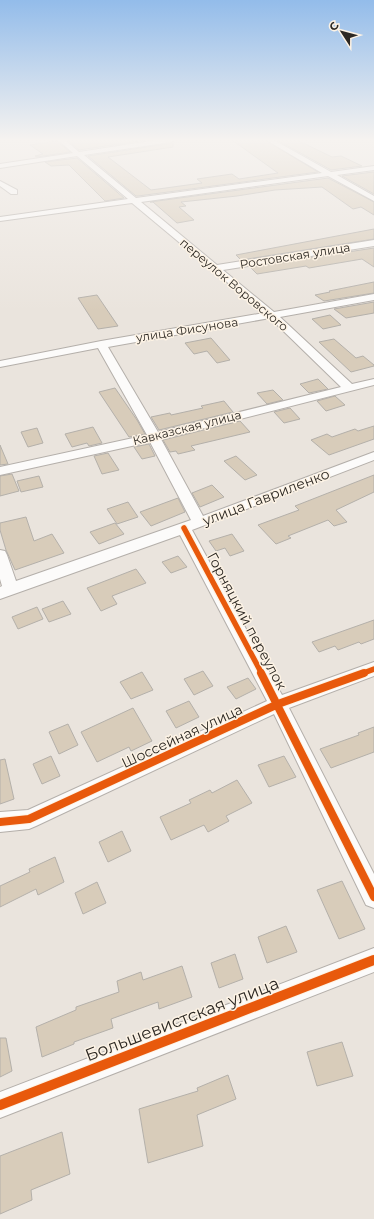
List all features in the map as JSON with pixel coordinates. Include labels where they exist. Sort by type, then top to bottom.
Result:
[{"type":"street","name":"переулок Воровского","points":[[128,197],[273,316],[349,388]]},
{"type":"street","points":[[0,219],[163,197]]},
{"type":"street","name":"Ростовская улица","points":[[216,268],[374,243]]},
{"type":"street","name":"улица Фисунова","points":[[0,364],[101,344],[273,316],[374,297]]},
{"type":"street","name":"Горняцкий переулок","points":[[101,344],[154,437],[191,525],[374,897]]},
{"type":"street","name":"Кавказская улица","points":[[0,471],[154,437],[374,382]]},
{"type":"street","name":"улица Гавриленко","points":[[6,591],[191,525],[374,456]]},
{"type":"street","points":[[0,556],[6,591]]},
{"type":"street","name":"Шоссейная улица","points":[[0,822],[29,819],[278,704],[374,669]]},
{"type":"street","name":"Большевистская улица","points":[[0,1105],[374,960]]},
{"type":"building","points":[[101,197],[124,198],[105,201]]},
{"type":"building","points":[[188,197],[229,197],[181,202],[186,206],[179,207],[194,220],[177,223],[153,202],[150,202]]},
{"type":"building","points":[[336,197],[364,197],[374,202],[374,215],[361,207],[353,209]]},
{"type":"building","points":[[374,229],[374,239],[241,260],[236,255]]},
{"type":"building","points":[[374,248],[374,267],[362,259],[309,268],[306,266],[257,274],[250,267]]},
{"type":"building","points":[[374,282],[374,293],[324,301],[315,295],[330,292],[329,291]]},
{"type":"building","points":[[97,295],[118,326],[98,329],[78,298]]},
{"type":"building","points":[[374,302],[374,313],[346,318],[334,309]]},
{"type":"building","points":[[330,315],[341,325],[323,329],[312,319]]},
{"type":"building","points":[[211,338],[230,360],[217,363],[207,351],[194,354],[185,343]]},
{"type":"building","points":[[334,339],[356,358],[363,356],[374,366],[351,372],[319,342]]},
{"type":"building","points":[[318,379],[328,389],[309,393],[300,384]]},
{"type":"building","points":[[115,388],[145,434],[129,437],[99,392]]},
{"type":"building","points":[[273,390],[283,400],[267,404],[257,393]]},
{"type":"building","points":[[335,396],[345,405],[326,411],[317,401]]},
{"type":"building","points":[[224,401],[233,412],[159,430],[151,417],[170,413],[171,415],[203,408],[201,406]]},
{"type":"building","points":[[290,408],[300,419],[284,423],[274,412]]},
{"type":"building","points":[[240,421],[250,432],[191,446],[195,450],[178,454],[176,451],[170,452],[163,440]]},
{"type":"building","points":[[374,426],[374,439],[329,455],[311,440],[327,434],[332,437],[355,429],[358,431]]},
{"type":"building","points":[[93,427],[102,443],[89,446],[87,443],[72,447],[65,434]]},
{"type":"building","points":[[37,428],[43,443],[28,447],[21,432]]},
{"type":"building","points":[[149,444],[155,456],[142,459],[134,447]]},
{"type":"building","points":[[0,445],[8,464],[0,465]]},
{"type":"building","points":[[108,453],[119,470],[102,474],[94,456]]},
{"type":"building","points":[[236,456],[257,475],[245,480],[224,461]]},
{"type":"building","points":[[12,474],[19,491],[0,496],[0,476]]},
{"type":"building","points":[[374,475],[374,492],[336,510],[347,522],[334,526],[328,520],[288,536],[291,538],[276,544],[258,525],[299,510],[295,506]]},
{"type":"building","points":[[39,476],[43,487],[21,492],[17,481]]},
{"type":"building","points":[[212,485],[224,497],[200,507],[192,493]]},
{"type":"building","points":[[178,498],[185,512],[151,526],[140,512]]},
{"type":"building","points":[[128,502],[138,517],[117,524],[107,509]]},
{"type":"building","points":[[26,517],[34,541],[52,534],[64,553],[15,570],[6,550],[0,530],[0,523]]},
{"type":"building","points":[[115,523],[124,534],[99,544],[90,532]]},
{"type":"building","points":[[232,534],[244,551],[230,556],[225,548],[216,551],[209,541]]},
{"type":"building","points":[[178,556],[187,567],[171,573],[162,562]]},
{"type":"building","points":[[136,569],[146,583],[112,596],[117,604],[101,611],[87,588]]},
{"type":"building","points":[[63,601],[71,614],[49,622],[42,609]]},
{"type":"building","points":[[37,607],[43,619],[18,629],[12,617]]},
{"type":"building","points":[[374,620],[374,639],[361,644],[359,642],[338,650],[335,646],[319,652],[312,642]]},
{"type":"building","points":[[203,671],[213,686],[194,695],[184,679]]},
{"type":"building","points":[[142,672],[153,690],[131,699],[120,682]]},
{"type":"building","points":[[248,678],[256,689],[236,699],[227,687]]},
{"type":"building","points":[[189,701],[199,717],[176,728],[166,711]]},
{"type":"building","points":[[133,708],[152,741],[131,751],[129,747],[97,762],[81,732]]},
{"type":"building","points":[[68,724],[78,745],[59,754],[49,732]]},
{"type":"building","points":[[374,727],[374,752],[331,768],[320,749],[359,735],[358,733]]},
{"type":"building","points":[[51,756],[60,776],[42,784],[33,764]]},
{"type":"building","points":[[284,756],[296,777],[269,787],[258,765]]},
{"type":"building","points":[[5,759],[14,799],[0,804],[0,760]]},
{"type":"building","points":[[237,780],[252,803],[226,816],[229,821],[208,832],[204,825],[171,840],[160,817],[191,803],[189,800],[210,790],[212,793]]},
{"type":"building","points":[[122,831],[131,851],[108,862],[99,842]]},
{"type":"building","points":[[55,857],[64,882],[38,895],[36,889],[0,907],[0,886],[30,872],[29,869]]},
{"type":"building","points":[[342,881],[365,929],[339,939],[317,890]]},
{"type":"building","points":[[97,882],[106,903],[83,914],[75,893]]},
{"type":"building","points":[[286,926],[297,952],[267,963],[258,937]]},
{"type":"building","points":[[235,954],[243,979],[219,988],[211,963]]},
{"type":"building","points":[[182,966],[192,997],[159,1009],[158,1002],[111,1019],[113,1028],[74,1042],[74,1044],[42,1057],[36,1027],[76,1010],[76,1007],[119,992],[117,981],[141,972],[143,980]]},
{"type":"building","points":[[0,1038],[6,1038],[12,1071],[0,1077]]},
{"type":"building","points":[[342,1042],[353,1076],[317,1086],[307,1052]]},
{"type":"building","points":[[228,1075],[236,1099],[197,1115],[203,1146],[148,1163],[139,1109],[198,1091],[197,1088]]},
{"type":"building","points":[[62,1132],[70,1174],[31,1190],[32,1200],[0,1214],[0,1156]]},
{"type":"cycle path","points":[[184,528],[278,704],[374,897]]},
{"type":"cycle path","points":[[0,822],[29,819],[278,704],[374,669]]},
{"type":"cycle path","points":[[0,1105],[374,960]]}]
